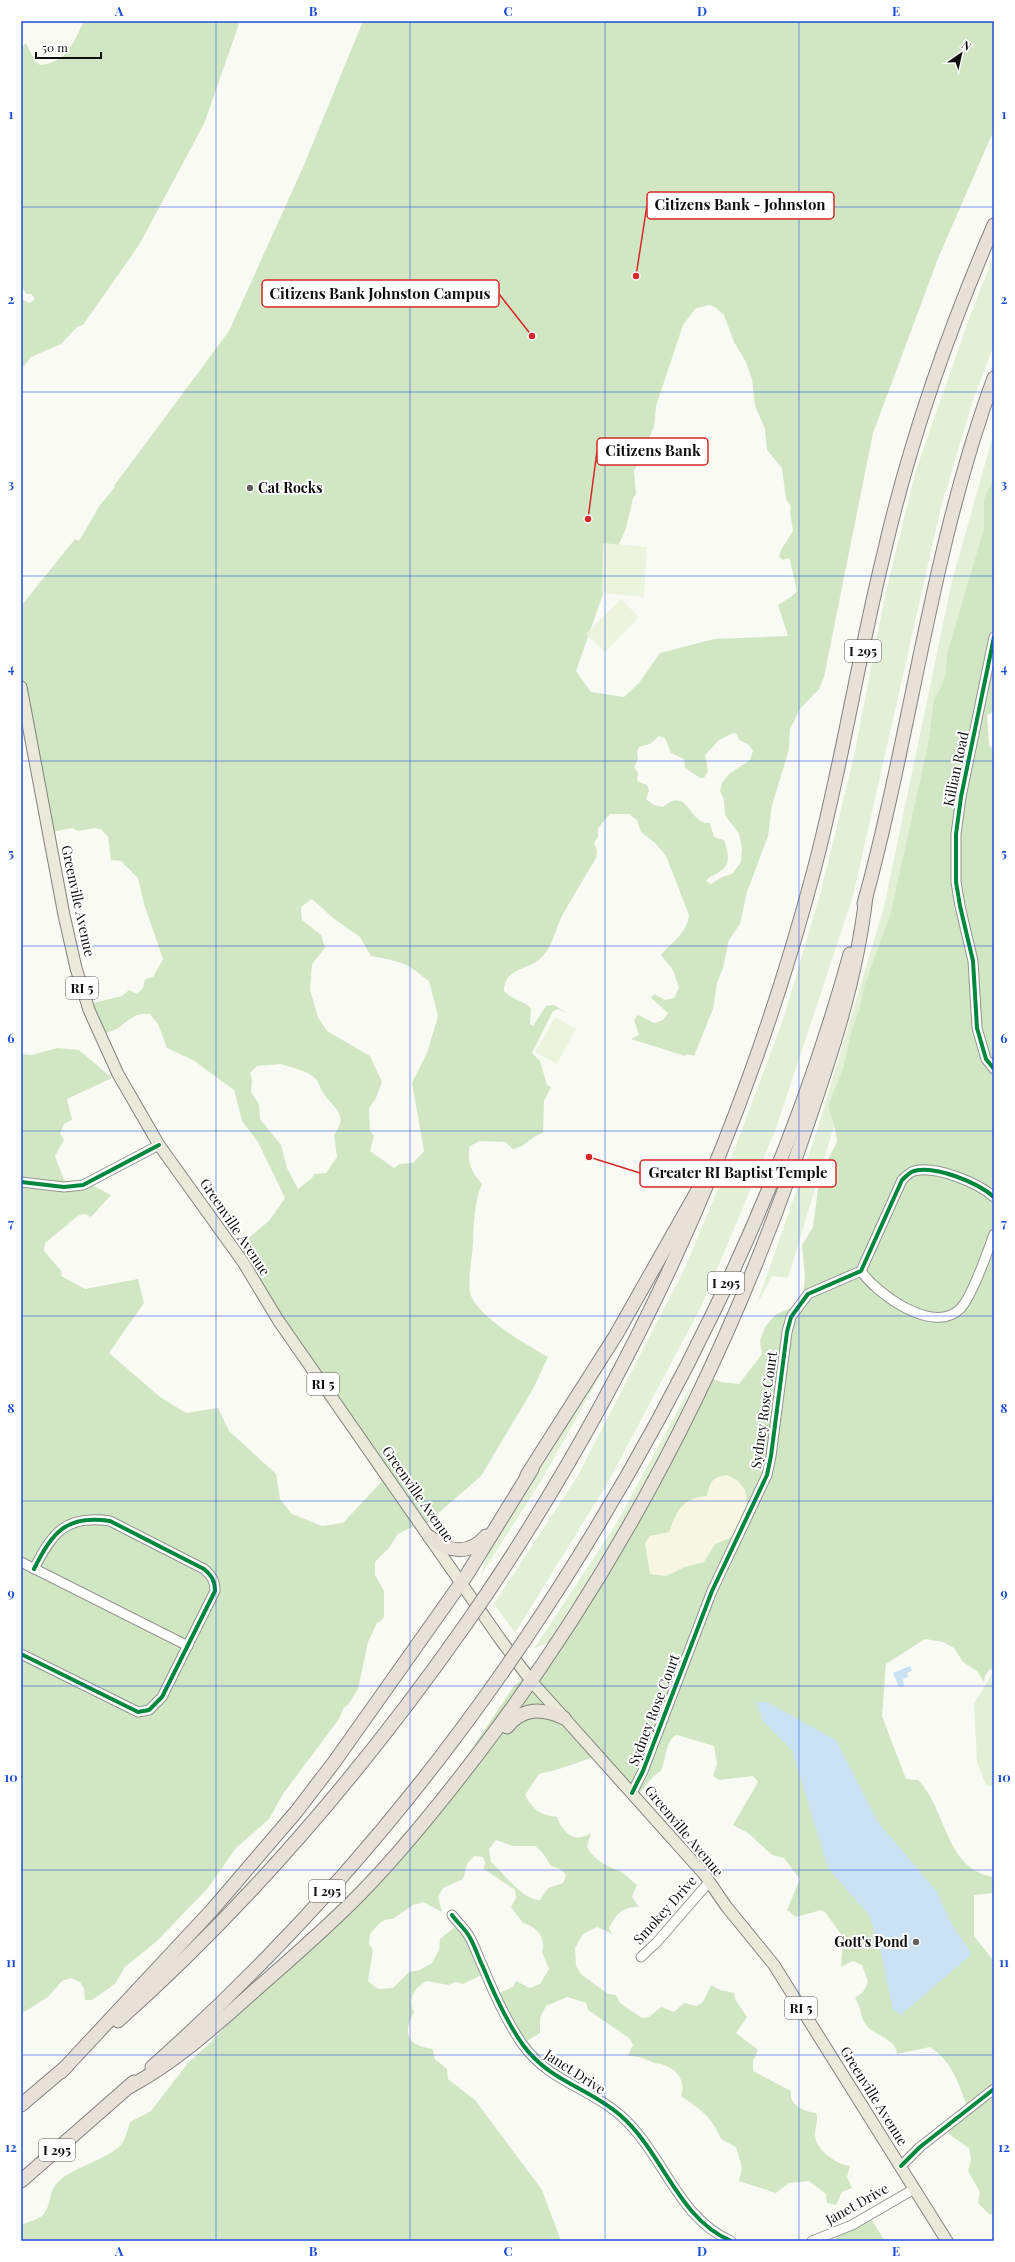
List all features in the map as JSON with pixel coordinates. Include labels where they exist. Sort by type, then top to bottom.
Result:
[{"type":"highway","name":"I 295","points":[[21,2104],[60,2072],[157,1986],[289,1848],[377,1744],[488,1592],[556,1486],[611,1388],[671,1266],[719,1157],[773,1010],[814,869],[839,768],[881,562],[907,463],[947,341],[994,225]]},
{"type":"highway","name":"I 295","points":[[21,2181],[129,2087],[211,2012],[321,1898],[419,1782],[502,1673],[589,1539],[637,1457],[685,1366],[737,1259],[774,1174],[812,1073],[845,973],[866,896],[889,804],[945,541],[970,450],[994,378]]},
{"type":"highway","points":[[129,2087],[183,2053],[316,1937],[388,1864],[474,1760],[532,1682],[610,1559],[648,1493],[689,1413],[741,1298],[781,1199],[831,1051],[857,959],[866,896]]},
{"type":"highway","points":[[60,2072],[209,1914],[276,1836],[335,1761],[461,1583],[624,1322],[691,1202],[719,1157]]},
{"type":"highway","points":[[430,1537],[441,1546],[453,1550],[464,1550],[475,1546],[487,1535],[532,1468]]},
{"type":"highway","points":[[474,1760],[491,1747],[512,1721],[524,1712],[544,1712],[564,1718]]},
{"type":"main road","name":"Greenville Avenue","points":[[21,687],[64,915],[76,968],[89,1010],[118,1074],[159,1145],[237,1253],[278,1320],[461,1583],[532,1682],[684,1850],[774,1965],[947,2241]]},
{"type":"street","name":"Killian Road","points":[[994,637],[961,797],[956,841],[956,882],[972,961],[977,1028],[986,1058],[994,1069]]},
{"type":"street","points":[[21,1182],[64,1187],[83,1185],[159,1145]]},
{"type":"street","points":[[994,1198],[980,1187],[947,1173],[929,1169],[913,1171],[902,1180],[861,1271],[870,1284],[888,1298],[906,1308],[938,1318],[951,1316],[961,1308],[970,1292],[994,1234]]},
{"type":"street","name":"Sydney Rose Court","points":[[632,1792],[643,1771],[712,1591],[767,1475],[771,1456],[787,1332],[791,1317],[808,1294],[861,1271]]},
{"type":"street","points":[[21,1654],[138,1712],[149,1710],[162,1697],[215,1591],[215,1583],[211,1575],[204,1569],[110,1521],[82,1520],[70,1523],[58,1530],[50,1539],[34,1569]]},
{"type":"street","points":[[21,1562],[188,1646]]},
{"type":"street","name":"Smokey Drive","points":[[641,1957],[657,1942],[709,1882]]},
{"type":"street","name":"Janet Drive","points":[[452,1915],[469,1936],[498,2002],[511,2026],[532,2057],[541,2066],[558,2078],[620,2115],[645,2143],[682,2200],[710,2229],[731,2241]]},
{"type":"street","points":[[901,2166],[920,2147],[994,2089]]},
{"type":"street","name":"Janet Drive","points":[[812,2241],[852,2225],[914,2188]]},
{"type":"green space","points":[[84,21],[240,21],[204,124],[139,245],[83,325],[77,327],[61,344],[31,357],[21,370],[21,299],[30,303],[35,299],[31,294],[26,294],[21,285],[21,48],[26,43],[35,61],[40,65],[57,60],[63,56],[73,44]]},
{"type":"green space","points":[[363,21],[994,21],[994,130],[939,256],[873,433],[824,677],[819,689],[800,709],[790,729],[789,750],[772,805],[768,836],[747,892],[740,924],[729,940],[723,968],[717,983],[713,1009],[694,1056],[687,1054],[685,1056],[631,1039],[639,1035],[634,1020],[638,1015],[654,1023],[663,1020],[668,1013],[651,998],[654,994],[665,1000],[674,998],[679,988],[673,970],[661,955],[682,933],[688,922],[689,915],[666,856],[655,843],[641,832],[637,820],[629,814],[610,814],[598,828],[598,837],[594,843],[597,850],[596,858],[562,916],[554,938],[546,953],[531,965],[513,973],[505,983],[504,991],[507,994],[525,1003],[531,1008],[530,1024],[533,1026],[546,1006],[554,1005],[567,1013],[558,1009],[553,1011],[532,1053],[540,1061],[547,1085],[551,1087],[544,1101],[543,1133],[535,1136],[518,1148],[513,1149],[505,1142],[480,1141],[470,1146],[469,1151],[469,1162],[475,1176],[482,1184],[477,1198],[475,1213],[470,1273],[470,1292],[474,1301],[491,1320],[516,1338],[548,1357],[533,1389],[481,1476],[419,1530],[414,1526],[398,1534],[389,1548],[375,1562],[375,1575],[384,1591],[384,1617],[377,1623],[368,1642],[358,1689],[348,1705],[344,1707],[339,1719],[283,1794],[269,1819],[236,1848],[207,1889],[157,1941],[125,1967],[115,1984],[92,2000],[85,2000],[84,1989],[80,1982],[71,1978],[62,1981],[48,1997],[21,2014],[21,1054],[32,1055],[57,1048],[79,1050],[112,1078],[67,1099],[72,1120],[64,1124],[60,1133],[64,1140],[55,1156],[64,1180],[94,1186],[111,1195],[91,1217],[85,1214],[79,1215],[45,1243],[44,1251],[62,1272],[61,1276],[85,1289],[138,1279],[144,1303],[109,1353],[160,1397],[186,1413],[218,1408],[229,1431],[276,1474],[280,1499],[292,1514],[322,1526],[343,1523],[382,1481],[315,1384],[230,1253],[269,1221],[285,1198],[258,1142],[242,1121],[234,1090],[193,1060],[167,1048],[158,1024],[150,1014],[134,1016],[113,1031],[102,1034],[89,1004],[122,996],[129,990],[137,994],[143,988],[145,979],[153,977],[163,959],[144,904],[138,878],[121,861],[111,860],[108,837],[102,830],[95,828],[78,831],[72,828],[51,832],[21,682],[21,606],[75,539],[79,541],[100,505],[115,487],[114,486],[229,331],[304,165]],"holes":[[[709,305],[715,307],[724,315],[734,342],[746,362],[752,379],[755,406],[765,429],[767,450],[782,468],[786,499],[791,507],[790,512],[793,531],[781,550],[779,557],[783,560],[789,558],[797,591],[778,605],[788,636],[714,639],[660,653],[639,683],[624,697],[591,692],[576,671],[609,577],[613,558],[626,528],[633,498],[636,494],[634,471],[654,427],[656,406],[683,325],[695,309]],[[733,733],[737,734],[739,740],[748,744],[753,751],[750,760],[729,774],[722,783],[720,791],[724,800],[725,815],[739,834],[742,848],[741,862],[732,874],[722,877],[711,884],[706,881],[721,871],[727,863],[728,855],[724,840],[714,837],[710,823],[703,822],[697,818],[683,803],[678,800],[672,801],[663,807],[654,805],[646,799],[649,791],[647,785],[637,781],[638,773],[634,767],[638,759],[637,752],[639,747],[650,744],[659,736],[665,738],[671,753],[684,759],[685,768],[700,778],[704,778],[708,771],[705,755],[719,740]],[[312,899],[333,918],[360,937],[371,956],[406,965],[429,981],[438,1016],[427,1053],[412,1083],[424,1151],[413,1163],[400,1164],[394,1168],[370,1151],[374,1136],[370,1131],[369,1108],[376,1098],[382,1082],[370,1056],[327,1031],[318,1017],[310,990],[312,964],[325,948],[321,935],[302,920],[301,907]],[[281,1064],[308,1073],[317,1080],[322,1091],[339,1112],[340,1122],[334,1135],[337,1157],[326,1173],[314,1174],[312,1178],[298,1189],[287,1168],[281,1145],[260,1119],[259,1104],[251,1092],[252,1079],[250,1073],[257,1066]]]},
{"type":"green space","points":[[994,255],[994,345],[974,397],[941,507],[853,896],[775,1131],[702,1305],[607,1484],[515,1633],[494,1604],[577,1477],[685,1268],[735,1148],[783,1020],[821,891],[854,756],[885,596],[916,470],[969,319]]},
{"type":"green space","points":[[994,432],[994,524],[904,895],[788,1278],[772,1276],[757,1304],[815,1137],[884,907],[952,581]]},
{"type":"green space","points":[[994,478],[994,712],[987,715],[989,745],[994,750],[994,1671],[990,1669],[985,1676],[984,1682],[977,1671],[963,1662],[954,1648],[943,1642],[925,1639],[886,1664],[882,1716],[906,1779],[918,1780],[928,1792],[948,1837],[956,1851],[966,1863],[978,1872],[994,1877],[994,1893],[974,1895],[974,1936],[994,1961],[994,2211],[990,2215],[978,2203],[980,2192],[968,2171],[971,2160],[969,2148],[950,2135],[946,2127],[966,2109],[966,2104],[960,2087],[949,2065],[930,2047],[897,2054],[896,2049],[889,2040],[866,2025],[855,1998],[863,1992],[868,1982],[862,1965],[853,1961],[841,1967],[843,1937],[825,1912],[821,1910],[796,1917],[787,1910],[800,1879],[784,1858],[772,1855],[748,1833],[733,1825],[758,1782],[753,1776],[719,1780],[713,1776],[717,1764],[714,1746],[677,1735],[670,1741],[661,1771],[653,1777],[632,1801],[594,1757],[539,1774],[525,1795],[534,1808],[538,1811],[546,1815],[557,1817],[562,1828],[570,1835],[579,1837],[591,1833],[587,1847],[593,1855],[604,1864],[620,1871],[637,1885],[632,1897],[639,1907],[629,1908],[617,1915],[609,1928],[612,1934],[597,1927],[583,1934],[575,1948],[576,1966],[581,1974],[608,1994],[616,1995],[620,2003],[642,2018],[649,2017],[661,2007],[674,2012],[684,2003],[697,2006],[703,2002],[711,1985],[720,1990],[734,1993],[735,1999],[747,2017],[736,2033],[758,2050],[753,2061],[753,2071],[791,2091],[792,2100],[798,2107],[816,2113],[817,2121],[815,2134],[818,2145],[822,2151],[833,2159],[844,2165],[850,2166],[847,2177],[852,2188],[842,2192],[836,2205],[827,2203],[826,2194],[809,2181],[789,2183],[776,2193],[739,2181],[742,2168],[736,2147],[721,2139],[714,2125],[705,2114],[681,2096],[682,2081],[677,2073],[662,2064],[653,2063],[638,2057],[628,2056],[633,2045],[629,2038],[588,2010],[586,2003],[567,1997],[546,2006],[540,2018],[540,2033],[520,2045],[495,1995],[513,1987],[516,1981],[530,1988],[540,1984],[549,1969],[542,1952],[543,1942],[536,1930],[523,1923],[511,1907],[516,1898],[515,1890],[484,1869],[485,1862],[483,1857],[474,1856],[467,1864],[463,1879],[443,1888],[438,1897],[442,1912],[423,1902],[413,1905],[393,1919],[383,1921],[377,1925],[370,1934],[369,1944],[373,1950],[368,1981],[378,1989],[393,1988],[409,1972],[420,1970],[432,1963],[439,1950],[440,1939],[456,1926],[470,1944],[482,1975],[463,1984],[456,1982],[448,1985],[427,1981],[419,1987],[413,1994],[411,2003],[414,2012],[408,2026],[409,2037],[412,2042],[417,2045],[433,2049],[435,2059],[447,2069],[448,2079],[475,2100],[542,2190],[561,2241],[21,2241],[21,2225],[35,2220],[43,2215],[48,2207],[53,2190],[58,2182],[65,2176],[118,2148],[124,2140],[130,2122],[151,2111],[188,2063],[212,2041],[248,2002],[266,1990],[363,1884],[370,1873],[387,1857],[402,1835],[411,1828],[451,1779],[514,1686],[531,1671],[583,1593],[709,1377],[721,1382],[739,1384],[762,1354],[760,1341],[765,1327],[775,1315],[795,1306],[803,1297],[805,1277],[802,1245],[813,1227],[818,1189],[826,1163],[837,1142],[829,1109],[829,1103],[843,1069],[852,1029],[860,1008],[864,987],[891,912],[928,745],[934,700],[946,674],[947,654],[984,529],[984,499]],"holes":[[[727,1475],[738,1481],[745,1490],[747,1503],[737,1530],[730,1538],[715,1544],[704,1562],[685,1567],[666,1576],[650,1574],[645,1543],[650,1536],[669,1532],[675,1517],[682,1506],[698,1497],[707,1496],[712,1481],[718,1477]],[[496,1840],[513,1846],[535,1846],[542,1852],[551,1866],[560,1869],[566,1875],[563,1883],[548,1888],[540,1900],[533,1899],[526,1895],[520,1891],[491,1862],[489,1849]]]},
{"type":"green space","points":[[603,543],[647,547],[644,597],[602,593]]},
{"type":"green space","points":[[621,599],[639,617],[605,652],[586,634]]},
{"type":"green space","points":[[555,1017],[576,1029],[557,1064],[535,1052]]},
{"type":"green space","points":[[620,1340],[541,1481],[481,1575],[488,1553]]},
{"type":"green space","points":[[693,1382],[663,1450],[609,1547],[549,1642],[534,1649],[616,1524]]},
{"type":"green space","points":[[727,1475],[738,1481],[745,1490],[747,1503],[737,1530],[730,1538],[715,1544],[704,1562],[685,1567],[666,1576],[650,1574],[645,1543],[650,1536],[669,1532],[678,1509],[693,1497],[707,1496],[710,1482],[716,1476]]},
{"type":"green space","points":[[994,1670],[994,1787],[986,1785],[977,1762],[974,1704]]},
{"type":"green space","points":[[870,2217],[885,2241],[837,2241],[835,2236]]},
{"type":"water","points":[[910,1666],[912,1671],[907,1673],[908,1677],[903,1679],[904,1686],[899,1687],[893,1673]]},
{"type":"water","points":[[756,1702],[767,1702],[836,1740],[878,1822],[937,1892],[953,1926],[972,1954],[901,2015],[893,2010],[879,1944],[869,1915],[828,1868],[792,1750],[763,1721]]},
{"type":"cycle path","points":[[994,637],[961,797],[956,834],[956,882],[973,961],[977,1028],[986,1059],[994,1069]]},
{"type":"cycle path","points":[[21,1182],[64,1187],[83,1185],[159,1145]]},
{"type":"cycle path","points":[[632,1793],[643,1771],[712,1591],[767,1475],[771,1456],[787,1332],[791,1317],[808,1294],[861,1271],[902,1180],[911,1172],[923,1170],[956,1176],[978,1186],[994,1197]]},
{"type":"cycle path","points":[[21,1654],[138,1712],[149,1710],[162,1697],[215,1591],[212,1579],[204,1569],[110,1521],[82,1520],[62,1529],[47,1545],[34,1569]]},
{"type":"cycle path","points":[[452,1915],[469,1936],[496,1997],[523,2045],[545,2068],[608,2105],[620,2115],[635,2130],[648,2147],[683,2201],[697,2217],[712,2230],[731,2241]]},
{"type":"cycle path","points":[[901,2166],[920,2147],[994,2089]]},
{"type":"place","name":"Citizens Bank - Johnston","points":[[636,276]]},
{"type":"place","name":"Citizens Bank Johnston Campus","points":[[532,336]]},
{"type":"place","name":"Cat Rocks","points":[[250,488]]},
{"type":"place","name":"Citizens Bank","points":[[588,519]]},
{"type":"place","name":"Greater RI Baptist Temple","points":[[589,1157]]},
{"type":"place","name":"Gott's Pond","points":[[916,1942]]}]
